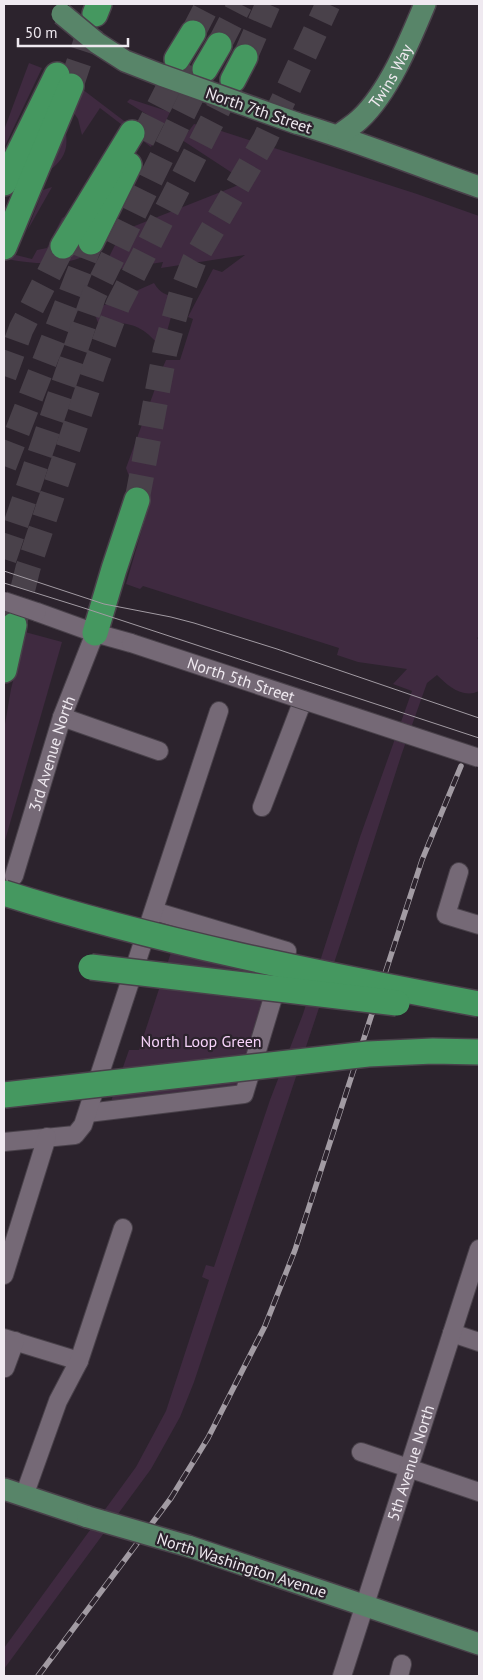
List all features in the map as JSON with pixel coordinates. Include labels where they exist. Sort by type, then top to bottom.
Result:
[{"type":"highway","points":[[179,60],[193,33]]},
{"type":"highway","points":[[205,69],[219,45]]},
{"type":"highway","points":[[233,80],[245,56]]},
{"type":"highway","points":[[4,183],[64,80],[4,247]]},
{"type":"highway","points":[[63,246],[137,137],[91,242]]},
{"type":"highway","points":[[95,633],[137,500]]},
{"type":"highway","points":[[4,670],[14,625]]},
{"type":"highway","points":[[9,884],[86,918],[244,958],[479,1004]]},
{"type":"highway","points":[[91,967],[479,1013]]},
{"type":"highway","points":[[4,1095],[368,1054],[433,1050],[479,1052]]},
{"type":"main road","name":"Twins Way","points":[[338,136],[361,119],[379,96],[406,50],[425,4]]},
{"type":"main road","name":"North 7th Street","points":[[59,9],[97,43],[125,61],[479,187]]},
{"type":"main road","name":"North Washington Avenue","points":[[14,1492],[188,1546],[479,1644]]},
{"type":"street","name":"North 5th Street","points":[[4,601],[95,633],[131,643],[479,758]]},
{"type":"street","name":"3rd Avenue North","points":[[9,884],[62,717],[95,633]]},
{"type":"street","points":[[262,807],[303,700]]},
{"type":"street","points":[[4,1142],[75,1135],[83,1125],[219,711]]},
{"type":"street","points":[[62,717],[159,751]]},
{"type":"street","points":[[460,872],[446,915],[478,921]]},
{"type":"street","points":[[88,1113],[244,1094],[287,951],[154,911]]},
{"type":"street","points":[[4,1276],[47,1137]]},
{"type":"street","points":[[14,1492],[78,1360],[123,1228]]},
{"type":"street","name":"5th Avenue North","points":[[342,1676],[410,1470],[479,1249]]},
{"type":"street","points":[[452,1333],[479,1342]]},
{"type":"street","points":[[5,1368],[9,1340],[78,1360]]},
{"type":"street","points":[[361,1452],[479,1492]]},
{"type":"green space","points":[[29,63],[42,68],[4,148],[4,130]]},
{"type":"green space","points":[[47,68],[57,70],[153,143],[151,147],[100,108],[82,135],[78,119],[74,113],[81,94]]},
{"type":"green space","points":[[130,99],[170,112],[164,125],[127,102]]},
{"type":"green space","points":[[194,124],[209,127],[417,194],[479,216],[479,636],[477,638],[479,641],[479,691],[467,693],[456,690],[437,675],[427,683],[402,753],[194,1382],[180,1417],[151,1469],[4,1669],[4,1648],[136,1467],[166,1411],[209,1280],[202,1277],[206,1265],[214,1267],[270,1100],[303,1014],[360,837],[412,691],[393,684],[407,669],[358,662],[337,655],[339,648],[143,586],[140,589],[126,584],[145,519],[126,468],[166,360],[180,360],[193,319],[188,317],[213,269],[222,272],[245,255],[161,268],[163,262],[113,270],[115,266],[104,267],[122,231],[246,182],[182,140]]},
{"type":"green space","points":[[66,133],[66,149],[64,154],[59,162],[50,170]]},
{"type":"green space","points":[[52,187],[27,231],[43,190]]},
{"type":"green space","points":[[70,214],[103,240],[91,253],[59,263],[38,263],[7,259],[4,252],[32,259],[37,250],[47,248],[62,218]]},
{"type":"green space","points":[[154,283],[164,293],[177,296],[162,349],[148,334],[135,326],[119,323],[99,325],[93,310]]},
{"type":"green space","points":[[25,632],[62,642],[4,844],[4,730],[11,689]]},
{"type":"green space","name":"North Loop Green","points":[[182,919],[287,951],[244,1094],[108,1110],[129,1050],[139,1050]]},
{"type":"tunnel","points":[[193,33],[208,4]]},
{"type":"tunnel","points":[[219,45],[240,4]]},
{"type":"tunnel","points":[[245,57],[268,4]]},
{"type":"tunnel","points":[[137,500],[165,351],[181,294],[194,261],[265,139],[328,4]]},
{"type":"tunnel","points":[[71,86],[95,14]]},
{"type":"tunnel","points":[[142,140],[182,61]]},
{"type":"tunnel","points":[[4,559],[94,295],[205,69]]},
{"type":"tunnel","points":[[14,625],[28,568],[96,364],[118,305],[233,80]]},
{"type":"tunnel","points":[[4,466],[91,242]]},
{"type":"tunnel","points":[[4,376],[21,329],[63,246]]},
{"type":"tram line","points":[[4,571],[104,604],[194,623],[277,649],[479,718]]},
{"type":"tram line","points":[[4,583],[479,738]]},
{"type":"railway","points":[[38,1676],[171,1498],[208,1438],[265,1326],[295,1250],[422,860],[461,766]]}]
